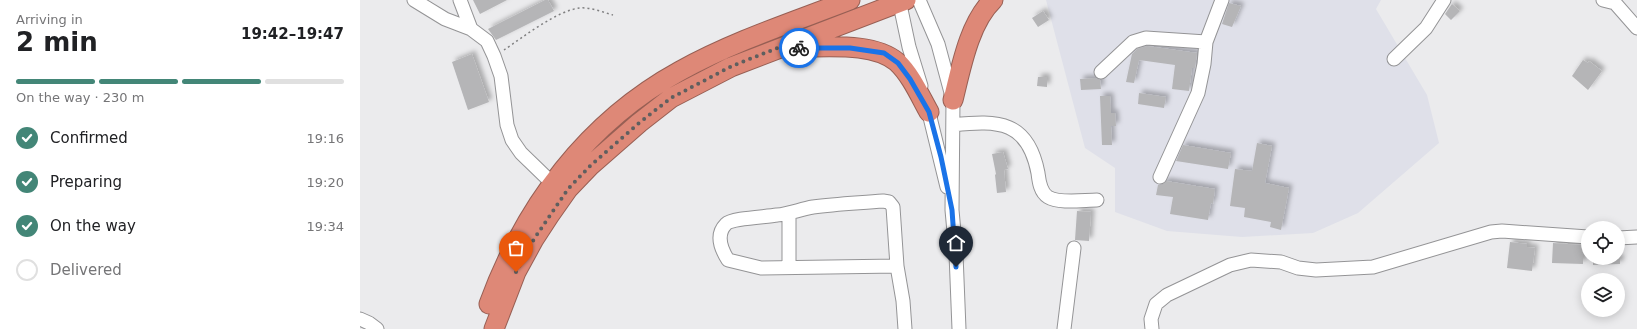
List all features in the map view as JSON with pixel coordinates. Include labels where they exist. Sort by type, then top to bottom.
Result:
[{"type":"highway","points":[[482,329],[500,276],[514,244],[529,218],[552,183],[604,125],[645,92],[680,71],[713,54],[826,4],[850,0]]},
{"type":"highway","points":[[953,100],[969,42],[979,20],[993,0]]},
{"type":"highway","points":[[494,329],[513,280],[534,239],[568,189],[591,165],[639,123],[671,98],[732,66],[901,1]]},
{"type":"highway","points":[[780,47],[850,48],[884,53],[898,63],[906,73],[929,112]]},
{"type":"street","points":[[414,0],[445,19],[471,29],[487,41],[501,76],[507,125],[512,140],[521,153],[552,183]]},
{"type":"street","points":[[460,0],[471,29]]},
{"type":"street","points":[[919,0],[938,44],[953,100],[952,210],[956,254],[959,329]]},
{"type":"street","points":[[1160,177],[1198,93],[1204,64],[1206,42],[1222,0]]},
{"type":"street","points":[[1394,59],[1426,28],[1444,0]]},
{"type":"street","points":[[901,1],[909,47],[929,112],[952,210]]},
{"type":"street","points":[[1612,1],[1637,28]]},
{"type":"street","points":[[1101,72],[1133,42],[1146,38],[1206,42]]},
{"type":"street","points":[[953,125],[987,123],[1001,124],[1013,129],[1023,137],[1031,151],[1042,190],[1047,196],[1055,200],[1097,200]]},
{"type":"street","points":[[897,266],[761,268],[728,260],[722,251],[719,241],[721,231],[726,223],[736,219],[752,219],[789,214],[811,208],[838,204],[883,201],[889,202],[893,207],[897,266],[903,300],[905,329]]},
{"type":"street","points":[[789,214],[789,268]]},
{"type":"street","points":[[1152,329],[1151,319],[1156,304],[1167,295],[1230,265],[1251,260],[1281,262],[1298,268],[1316,270],[1355,269],[1392,262],[1491,232],[1502,231],[1581,237]]},
{"type":"street","points":[[1625,238],[1637,237]]},
{"type":"street","points":[[1064,329],[1074,248]]},
{"type":"street","points":[[360,319],[377,329]]},
{"type":"path","points":[[494,56],[564,12],[579,8],[593,9],[613,15]]},
{"type":"shaded area","points":[[1046,0],[1381,0],[1376,9],[1427,95],[1439,143],[1358,213],[1313,233],[1242,237],[1167,231],[1115,212],[1115,168],[1085,148]]},
{"type":"building","points":[[473,0],[507,0],[480,14]]},
{"type":"building","points":[[545,0],[548,0],[554,11],[496,40],[488,29]]},
{"type":"building","points":[[1229,3],[1241,6],[1232,27],[1222,24]]},
{"type":"building","points":[[1452,4],[1460,11],[1451,20],[1445,14]]},
{"type":"building","points":[[1043,11],[1049,20],[1038,27],[1032,18]]},
{"type":"building","points":[[1147,46],[1197,53],[1195,68],[1192,68],[1189,91],[1172,89],[1175,65],[1139,60],[1134,83],[1126,82],[1132,54],[1137,49]]},
{"type":"building","points":[[472,54],[489,102],[468,110],[452,62]]},
{"type":"building","points":[[1583,60],[1588,63],[1589,61],[1602,71],[1588,90],[1572,76]]},
{"type":"building","points":[[1038,77],[1047,77],[1047,87],[1037,86]]},
{"type":"building","points":[[1096,78],[1100,80],[1101,89],[1081,90],[1080,79]]},
{"type":"building","points":[[1139,93],[1166,97],[1164,108],[1138,104]]},
{"type":"building","points":[[1100,96],[1110,96],[1111,113],[1115,113],[1116,126],[1111,126],[1112,145],[1102,145]]},
{"type":"building","points":[[1257,143],[1272,146],[1265,183],[1289,188],[1281,230],[1270,227],[1271,222],[1244,217],[1245,208],[1230,206],[1235,169],[1252,171]]},
{"type":"building","points":[[1183,145],[1231,153],[1228,169],[1176,161]]},
{"type":"building","points":[[1003,152],[1008,169],[1004,170],[1006,192],[997,193],[996,174],[992,154]]},
{"type":"building","points":[[1166,181],[1215,189],[1213,204],[1211,203],[1208,220],[1170,214],[1173,197],[1156,195],[1158,185],[1161,185]]},
{"type":"building","points":[[1077,211],[1091,212],[1089,241],[1075,240]]},
{"type":"building","points":[[1510,242],[1527,244],[1527,247],[1535,248],[1532,271],[1507,268]]},
{"type":"building","points":[[1553,243],[1581,245],[1581,264],[1552,263]]},
{"type":"way so far","points":[[516,272],[534,239],[568,189],[591,165],[639,123],[671,98],[732,66],[780,47],[799,48]]},
{"type":"route","points":[[799,48],[850,48],[866,49],[884,53],[898,63],[910,79],[929,112],[941,157],[952,210],[956,267]]}]
